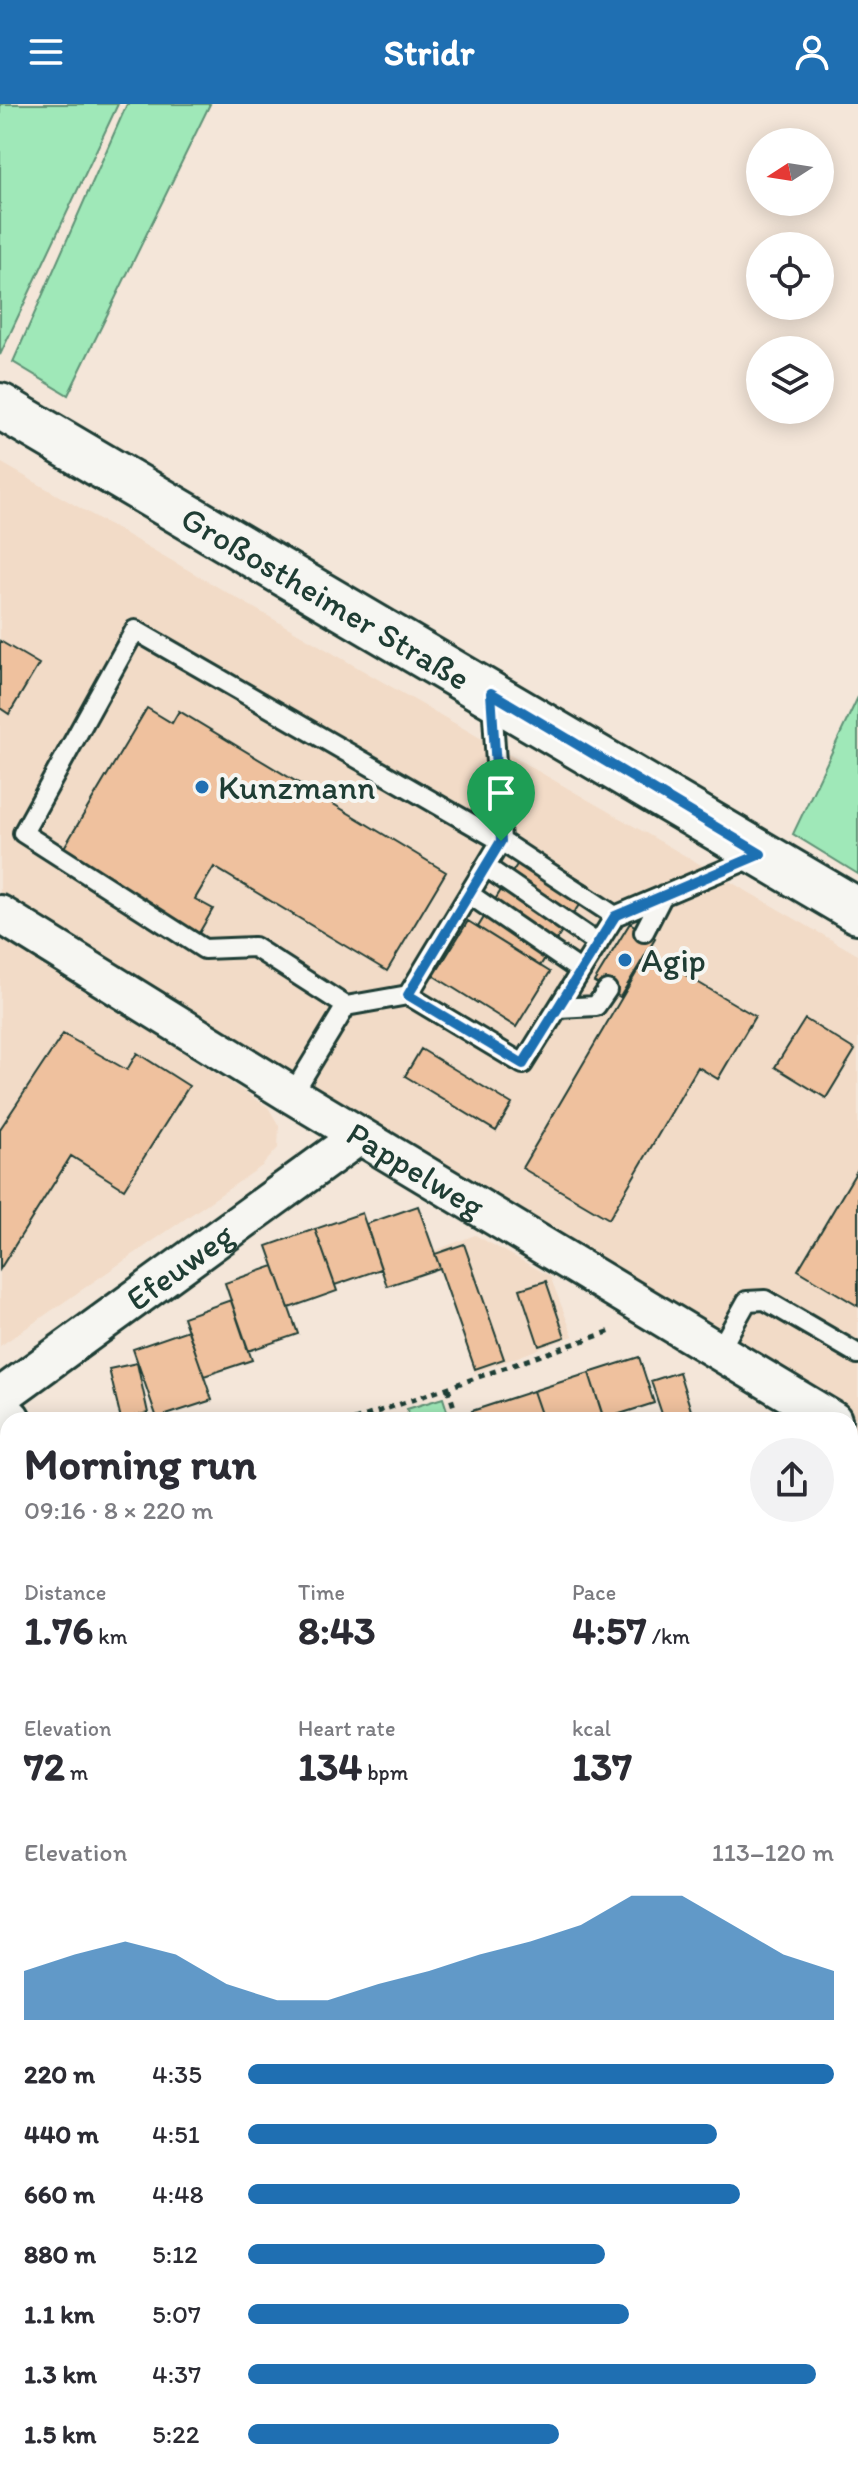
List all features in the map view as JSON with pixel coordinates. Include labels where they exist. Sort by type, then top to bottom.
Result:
[{"type":"main road","name":"Großostheimer Straße","points":[[0,406],[858,911]]},
{"type":"street","name":"Pappelweg","points":[[0,914],[359,1136],[820,1412]]},
{"type":"street","name":"Efeuweg","points":[[0,1397],[359,1136]]},
{"type":"lane","points":[[615,916],[501,841],[135,630],[23,833],[204,949],[254,947],[346,1006],[408,995],[523,1064],[615,916],[761,854]]},
{"type":"lane","points":[[408,995],[501,841],[491,693]]},
{"type":"lane","points":[[486,867],[598,944]]},
{"type":"lane","points":[[469,894],[581,971]]},
{"type":"lane","points":[[644,932],[663,895]]},
{"type":"lane","points":[[558,1008],[596,1006],[607,990]]},
{"type":"lane","points":[[292,1095],[346,1006]]},
{"type":"lane","points":[[719,1351],[747,1301],[765,1300],[858,1354]]},
{"type":"path","points":[[378,1412],[658,1315]]},
{"type":"path","points":[[448,1388],[456,1412]]},
{"type":"shaded area","points":[[0,462],[858,955],[858,1412],[847,1412],[0,894]]},
{"type":"shaded area","points":[[0,935],[268,1107],[279,1126],[278,1148],[262,1166],[0,1346]]},
{"type":"shaded area","points":[[475,1235],[550,1276],[573,1336],[475,1373],[434,1251]]},
{"type":"green space","points":[[0,104],[118,104],[0,355]]},
{"type":"green space","points":[[127,104],[210,104],[68,395],[13,362]]},
{"type":"green space","points":[[858,697],[858,874],[793,834]]},
{"type":"green space","points":[[443,1398],[447,1412],[408,1412],[407,1409]]},
{"type":"building","points":[[0,641],[39,664],[9,714],[0,708]]},
{"type":"building","name":"Kunzmann","points":[[147,708],[172,723],[179,711],[446,872],[387,971],[214,867],[195,899],[213,909],[199,933],[62,851]]},
{"type":"building","points":[[528,847],[591,886],[540,966],[478,927]]},
{"type":"building","name":"Agip","points":[[468,921],[550,972],[516,1027],[434,976]]},
{"type":"building","name":"Agip","points":[[630,923],[655,939],[620,997],[594,982]]},
{"type":"building","points":[[648,953],[755,1016],[718,1079],[698,1067],[609,1219],[522,1168]]},
{"type":"building","points":[[805,1019],[855,1050],[826,1098],[775,1067]]},
{"type":"building","points":[[63,1034],[127,1070],[137,1053],[189,1086],[124,1189],[71,1156],[0,1269],[0,1129]]},
{"type":"building","points":[[421,1049],[512,1104],[496,1131],[405,1076]]},
{"type":"building","points":[[858,1169],[858,1306],[798,1270]]},
{"type":"building","points":[[418,1206],[440,1268],[387,1286],[366,1224]]},
{"type":"building","points":[[362,1213],[381,1269],[335,1285],[315,1229]]},
{"type":"building","points":[[315,1229],[337,1291],[289,1308],[267,1246]]},
{"type":"building","points":[[464,1244],[504,1359],[475,1369],[435,1254]]},
{"type":"building","points":[[274,1266],[298,1334],[248,1351],[225,1283]]},
{"type":"building","points":[[546,1281],[565,1337],[539,1346],[520,1289]]},
{"type":"building","points":[[231,1300],[252,1360],[204,1376],[183,1317]]},
{"type":"building","points":[[188,1330],[212,1400],[175,1412],[155,1412],[133,1349]]},
{"type":"building","points":[[639,1357],[654,1403],[626,1412],[602,1412],[589,1373]]},
{"type":"building","points":[[137,1363],[148,1412],[119,1412],[109,1369]]},
{"type":"building","points":[[679,1372],[692,1412],[661,1412],[651,1381]]},
{"type":"building","points":[[589,1373],[601,1412],[540,1412],[533,1391]]},
{"type":"building","points":[[533,1391],[540,1412],[472,1412]]},
{"type":"place","name":"Kunzmann","points":[[202,787]]},
{"type":"place","name":"Agip","points":[[625,960]]},
{"type":"route","points":[[491,693],[761,854],[615,916],[523,1064],[408,995],[501,841],[491,693]]}]
